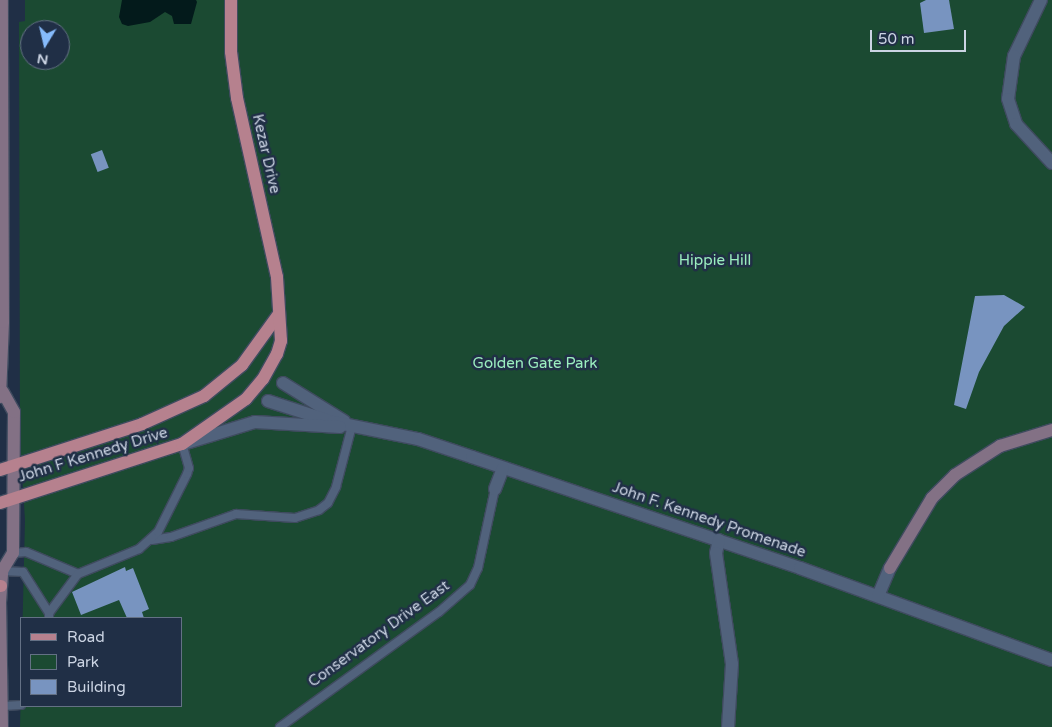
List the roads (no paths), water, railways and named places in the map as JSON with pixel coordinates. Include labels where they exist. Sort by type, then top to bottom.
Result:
[{"type":"main road","points":[[2,0],[1,394],[14,412],[13,553],[1,569],[0,586],[2,727]]},
{"type":"main road","name":"Kezar Drive","points":[[182,444],[238,407],[263,379],[282,340],[278,315],[275,266],[234,82],[231,1]]},
{"type":"main road","name":"John F Kennedy Drive","points":[[0,470],[142,424],[192,402],[226,381],[251,354],[278,315]]},
{"type":"main road","points":[[890,568],[932,498],[955,475],[984,454],[1000,446],[1052,430]]},
{"type":"main road","name":"John F Kennedy Drive","points":[[0,503],[182,444]]},
{"type":"street","points":[[1041,0],[1014,56],[1008,100],[1016,124],[1052,163]]},
{"type":"street","name":"John F. Kennedy Promenade","points":[[283,383],[352,426]]},
{"type":"street","name":"John F. Kennedy Promenade","points":[[268,401],[352,426],[418,439],[720,540],[1052,660]]},
{"type":"street","name":"John F. Kennedy Promenade","points":[[182,444],[263,422],[330,428],[352,426]]},
{"type":"street","name":"John F. Kennedy Promenade","points":[[316,434],[330,434],[352,426]]},
{"type":"street","name":"Conservatory Drive East","points":[[495,489],[503,468]]},
{"type":"street","points":[[720,540],[716,553],[732,664],[728,727]]},
{"type":"street","points":[[878,596],[890,568]]},
{"type":"lane","points":[[152,540],[171,538],[236,514],[295,518],[320,510],[328,503],[336,487],[352,426]]},
{"type":"lane","points":[[1,569],[23,572],[49,616],[78,574],[139,549],[152,540],[189,468],[182,444]]},
{"type":"lane","name":"Conservatory Drive East","points":[[280,727],[439,612],[470,586],[478,568],[495,489]]},
{"type":"lane","points":[[13,553],[26,552],[78,574]]},
{"type":"lane","points":[[2,706],[20,705]]},
{"type":"park label","name":"Hippie Hill","points":[[715,261]]},
{"type":"park label","name":"Golden Gate Park","points":[[535,364]]}]
